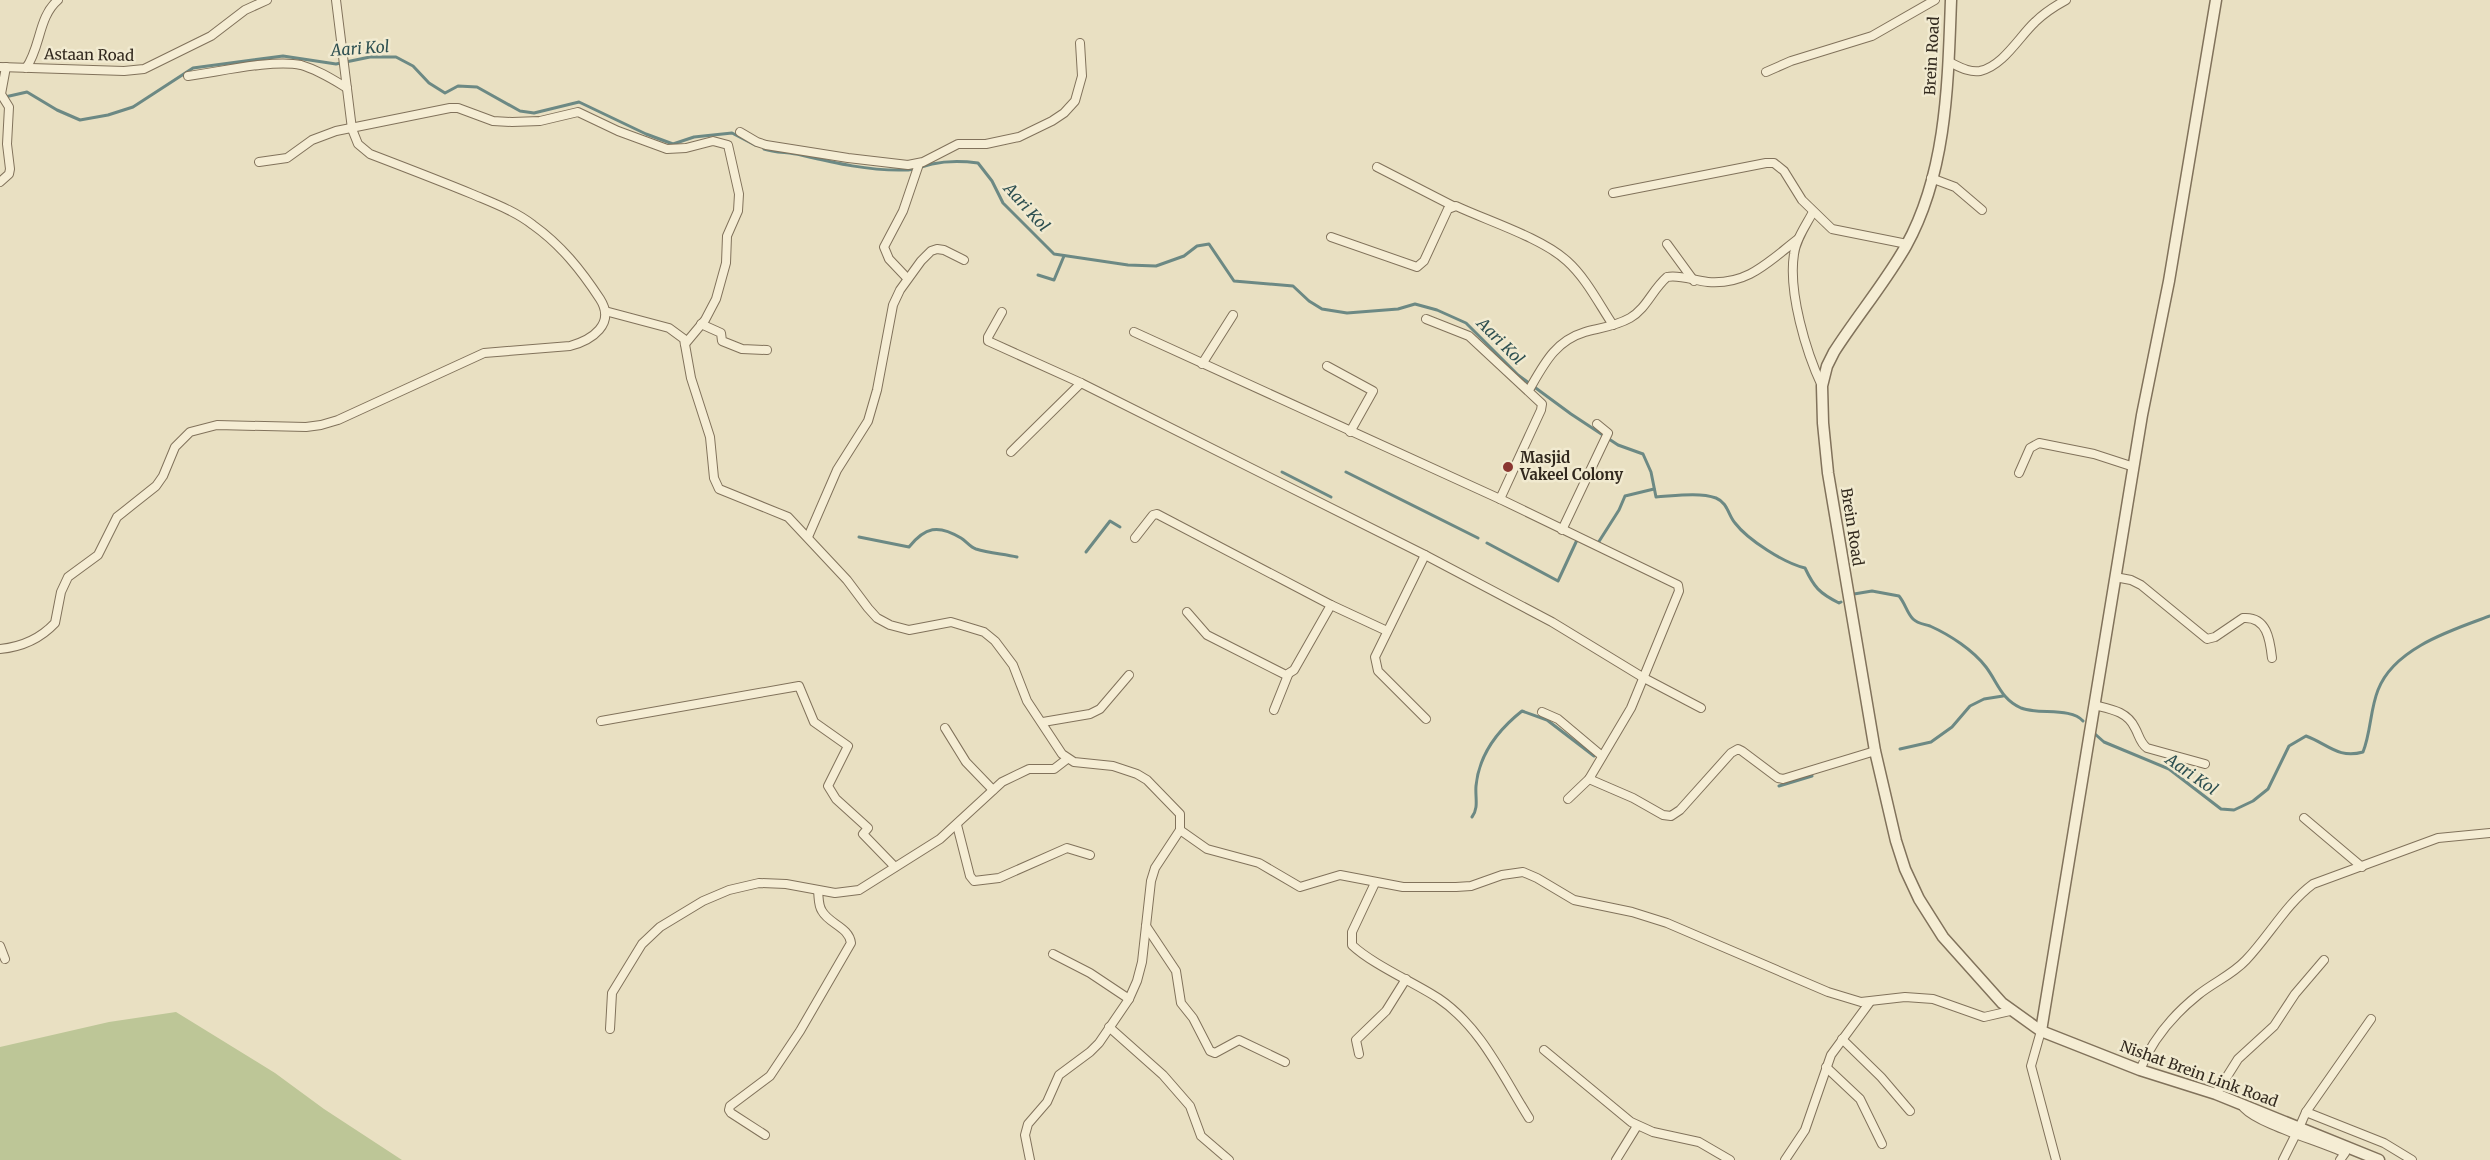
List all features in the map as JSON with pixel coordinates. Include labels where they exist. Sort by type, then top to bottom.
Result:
[{"type":"street","points":[[26,68],[36,52],[48,12],[58,0]]},
{"type":"street","name":"Astaan Road","points":[[3,67],[124,71],[144,69],[218,32],[245,10],[267,0]]},
{"type":"street","points":[[0,649],[18,647],[32,641],[55,623],[61,592],[68,577],[98,555],[117,517],[156,486],[163,476],[175,447],[190,432],[217,425],[306,427],[338,420],[484,353],[545,349],[582,343],[600,330],[606,317],[605,311],[585,276],[572,260],[532,223],[487,200],[370,154],[358,144],[352,129],[336,0]]},
{"type":"street","points":[[1766,72],[1791,61],[1872,36],[1935,0]]},
{"type":"street","name":"Brein Road","points":[[1951,0],[1943,119],[1931,178],[1907,244],[1834,352],[1827,366],[1822,386],[1822,418],[1828,473],[1875,751],[1896,841],[1905,869],[1919,899],[1943,937],[2010,1011],[2041,1031]]},
{"type":"street","points":[[1948,62],[1970,70],[1978,71],[1988,68],[1998,61],[2038,19],[2066,0]]},
{"type":"street","points":[[2056,1160],[2031,1066],[2041,1031],[2115,577],[2169,281],[2216,0]]},
{"type":"street","points":[[740,132],[749,139],[766,145],[892,164],[918,164],[952,145],[986,144],[1019,137],[1064,113],[1075,101],[1081,84],[1080,43]]},
{"type":"street","points":[[188,76],[270,64],[298,65],[310,68],[347,88]]},
{"type":"street","points":[[0,182],[9,174],[10,169],[7,144],[9,107],[2,98],[3,67]]},
{"type":"street","points":[[259,162],[287,158],[312,140],[450,108],[458,108],[493,121],[512,123],[578,112],[618,131],[667,149],[686,148],[713,141],[728,145],[740,203],[727,236],[724,274],[711,310],[685,344]]},
{"type":"street","points":[[1613,193],[1770,162],[1784,171],[1794,189],[1813,212],[1832,229],[1907,244]]},
{"type":"street","points":[[908,278],[890,259],[885,247],[903,211],[918,164]]},
{"type":"street","points":[[1377,167],[1453,206],[1534,241],[1567,261],[1580,276],[1613,325]]},
{"type":"street","points":[[1931,178],[1955,187],[1982,210]]},
{"type":"street","points":[[1330,237],[1417,267],[1424,261],[1446,212],[1453,206]]},
{"type":"street","points":[[1813,212],[1798,239],[1794,254],[1795,290],[1803,333],[1822,386]]},
{"type":"street","points":[[1529,389],[1545,361],[1560,343],[1572,337],[1613,325],[1638,313],[1666,277],[1728,282],[1743,279],[1798,239]]},
{"type":"street","points":[[1667,244],[1694,281]]},
{"type":"street","points":[[808,537],[837,470],[868,421],[877,390],[893,305],[908,278],[926,255],[937,249],[964,260]]},
{"type":"street","points":[[605,311],[669,328],[682,336],[691,378],[710,437],[715,484],[725,493],[788,517],[847,580],[868,609],[877,618],[890,625],[909,630],[951,622],[984,632],[995,641],[1013,665],[1027,701],[1067,759],[1081,763],[1113,766],[1137,774],[1147,780],[1179,814],[1180,830],[1155,868],[1148,896],[1140,973],[1129,999],[1090,1052],[1059,1075],[1047,1102],[1028,1124],[1025,1135],[1030,1160]]},
{"type":"street","points":[[1002,312],[988,340],[1081,383],[1425,555],[1552,622],[1644,678],[1701,708]]},
{"type":"street","points":[[1202,364],[1233,315]]},
{"type":"street","points":[[1426,319],[1469,336],[1540,401],[1542,407],[1500,499]]},
{"type":"street","points":[[701,324],[721,333],[722,341],[737,348],[767,350]]},
{"type":"street","points":[[1134,332],[1500,499],[1678,585],[1679,591],[1631,708],[1589,779],[1568,799]]},
{"type":"street","points":[[1327,366],[1373,391],[1350,432]]},
{"type":"street","points":[[1011,452],[1081,383]]},
{"type":"street","points":[[1562,530],[1608,433],[1598,424]]},
{"type":"street","points":[[2019,472],[2030,448],[2039,443],[2094,454],[2134,467]]},
{"type":"street","points":[[1135,538],[1156,513],[1332,605],[1387,631]]},
{"type":"street","points":[[1425,555],[1375,657],[1375,667],[1426,719]]},
{"type":"street","points":[[2115,577],[2131,580],[2141,585],[2207,639],[2215,637],[2243,618],[2256,620],[2265,627],[2270,636],[2272,658]]},
{"type":"street","points":[[1274,710],[1288,675],[1294,670],[1332,605]]},
{"type":"street","points":[[1186,612],[1207,635],[1288,675]]},
{"type":"street","points":[[1043,723],[1100,710],[1129,675]]},
{"type":"street","points":[[601,721],[799,686],[814,722],[848,746],[828,786],[833,794],[868,828],[864,834],[895,867]]},
{"type":"street","points":[[2094,705],[2119,711],[2125,715],[2134,724],[2147,748],[2205,764]]},
{"type":"street","points":[[1542,712],[1558,719],[1602,756]]},
{"type":"street","points":[[945,728],[966,762],[993,790]]},
{"type":"street","points":[[1589,779],[1626,794],[1663,815],[1671,816],[1680,810],[1734,751],[1742,751],[1778,778],[1784,779],[1875,751]]},
{"type":"street","points":[[610,1029],[612,993],[642,944],[660,927],[717,894],[748,884],[786,884],[835,893],[859,890],[957,825],[993,790],[1020,772],[1054,769],[1067,759]]},
{"type":"street","points":[[2304,818],[2362,867]]},
{"type":"street","points":[[957,825],[970,876],[974,881],[999,878],[1066,848],[1090,855]]},
{"type":"street","points":[[1180,830],[1207,849],[1259,863],[1300,887],[1340,874],[1403,887],[1456,887],[1471,886],[1509,873],[1527,873],[1574,900],[1649,917],[1837,996],[1854,1001],[1870,1002],[1905,997],[1933,999],[1984,1017],[2010,1011]]},
{"type":"street","points":[[2140,1070],[2152,1044],[2164,1029],[2199,994],[2241,965],[2307,889],[2318,881],[2438,838],[2490,833]]},
{"type":"street","points":[[1375,883],[1350,941],[1355,948],[1445,1003],[1474,1031],[1493,1058],[1528,1118]]},
{"type":"street","points":[[765,1135],[731,1113],[730,1106],[770,1076],[800,1031],[851,943],[848,934],[820,909],[818,891]]},
{"type":"street","points":[[1146,926],[1176,971],[1183,1007],[1192,1018],[1210,1051],[1215,1053],[1239,1040],[1285,1062]]},
{"type":"street","points":[[0,946],[5,959]]},
{"type":"street","points":[[1053,954],[1090,973],[1129,999]]},
{"type":"street","points":[[2216,1094],[2238,1059],[2274,1026],[2295,994],[2324,960]]},
{"type":"street","points":[[1359,1054],[1356,1040],[1386,1011],[1406,979]]},
{"type":"street","points":[[1785,1160],[1805,1130],[1831,1055],[1870,1002]]},
{"type":"street","points":[[2283,1160],[2306,1112],[2371,1019]]},
{"type":"street","points":[[1109,1028],[1163,1075],[1190,1106],[1200,1136],[1229,1160]]},
{"type":"street","name":"Nishat Brein Link Road","points":[[2041,1031],[2140,1070],[2216,1094],[2298,1131],[2379,1160]]},
{"type":"street","points":[[1842,1039],[1881,1077],[1910,1112]]},
{"type":"street","points":[[1544,1050],[1624,1118],[1637,1126],[1653,1132],[1700,1142],[1730,1160]]},
{"type":"street","points":[[1826,1067],[1856,1094],[1865,1106],[1882,1144]]},
{"type":"street","points":[[2306,1112],[2384,1143],[2412,1160]]},
{"type":"street","points":[[1616,1160],[1637,1126]]},
{"type":"street","points":[[2298,1131],[2345,1153],[2340,1160]]},
{"type":"green space","points":[[176,1012],[275,1073],[324,1109],[402,1160],[0,1160],[0,1047],[109,1022]]},
{"type":"waterway","name":"Aari Kol","points":[[5,97],[27,92],[57,110],[80,120],[108,115],[133,107],[193,68],[283,56],[336,64],[370,57],[396,57],[413,66],[429,83],[445,93],[458,86],[477,87],[520,111],[534,113],[579,102],[646,134],[673,144],[694,137],[732,133],[755,145]]},
{"type":"waterway","name":"Aari Kol","points":[[764,149],[852,166],[892,170],[908,170],[949,162],[978,163],[992,181],[1003,203],[1054,254],[1128,265],[1156,266],[1184,256],[1197,246],[1209,244],[1234,281],[1293,286],[1309,301],[1322,309],[1347,313],[1398,309],[1415,304],[1437,310],[1466,323],[1518,375],[1571,414],[1618,445],[1643,454],[1651,472],[1656,497],[1694,495],[1709,496],[1720,500],[1735,523],[1748,536],[1777,556],[1805,568],[1822,593],[1841,602]]},
{"type":"waterway","points":[[1038,275],[1054,280],[1064,256]]},
{"type":"waterway","points":[[1282,472],[1331,497]]},
{"type":"waterway","points":[[1346,472],[1478,538]]},
{"type":"waterway","points":[[1598,543],[1625,496],[1654,489]]},
{"type":"waterway","points":[[1086,552],[1110,521],[1120,527]]},
{"type":"waterway","points":[[859,537],[909,547],[921,535],[939,529],[961,538],[976,549],[1017,557]]},
{"type":"waterway","points":[[1487,543],[1558,581],[1577,540]]},
{"type":"waterway","name":"Aari Kol","points":[[1854,594],[1872,591],[1899,596],[1915,621],[1930,626],[1961,643],[1975,655],[1986,667],[2004,695],[2014,704],[2028,710],[2071,714],[2083,721]]},
{"type":"waterway","name":"Aari Kol","points":[[2095,734],[2104,742],[2169,769],[2221,809],[2234,810],[2253,801],[2268,789],[2289,746],[2306,736],[2333,750],[2347,754],[2363,752],[2378,690],[2386,675],[2397,663],[2426,642],[2490,616]]},
{"type":"waterway","points":[[1900,749],[1931,742],[1952,727],[1970,706],[1984,699],[2003,696]]},
{"type":"waterway","points":[[1472,817],[1476,806],[1476,786],[1481,763],[1491,744],[1505,726],[1522,711],[1547,720],[1594,756]]},
{"type":"waterway","points":[[1779,786],[1812,776]]},
{"type":"place","name":"Masjid Vakeel Colony","points":[[1508,467]]}]
